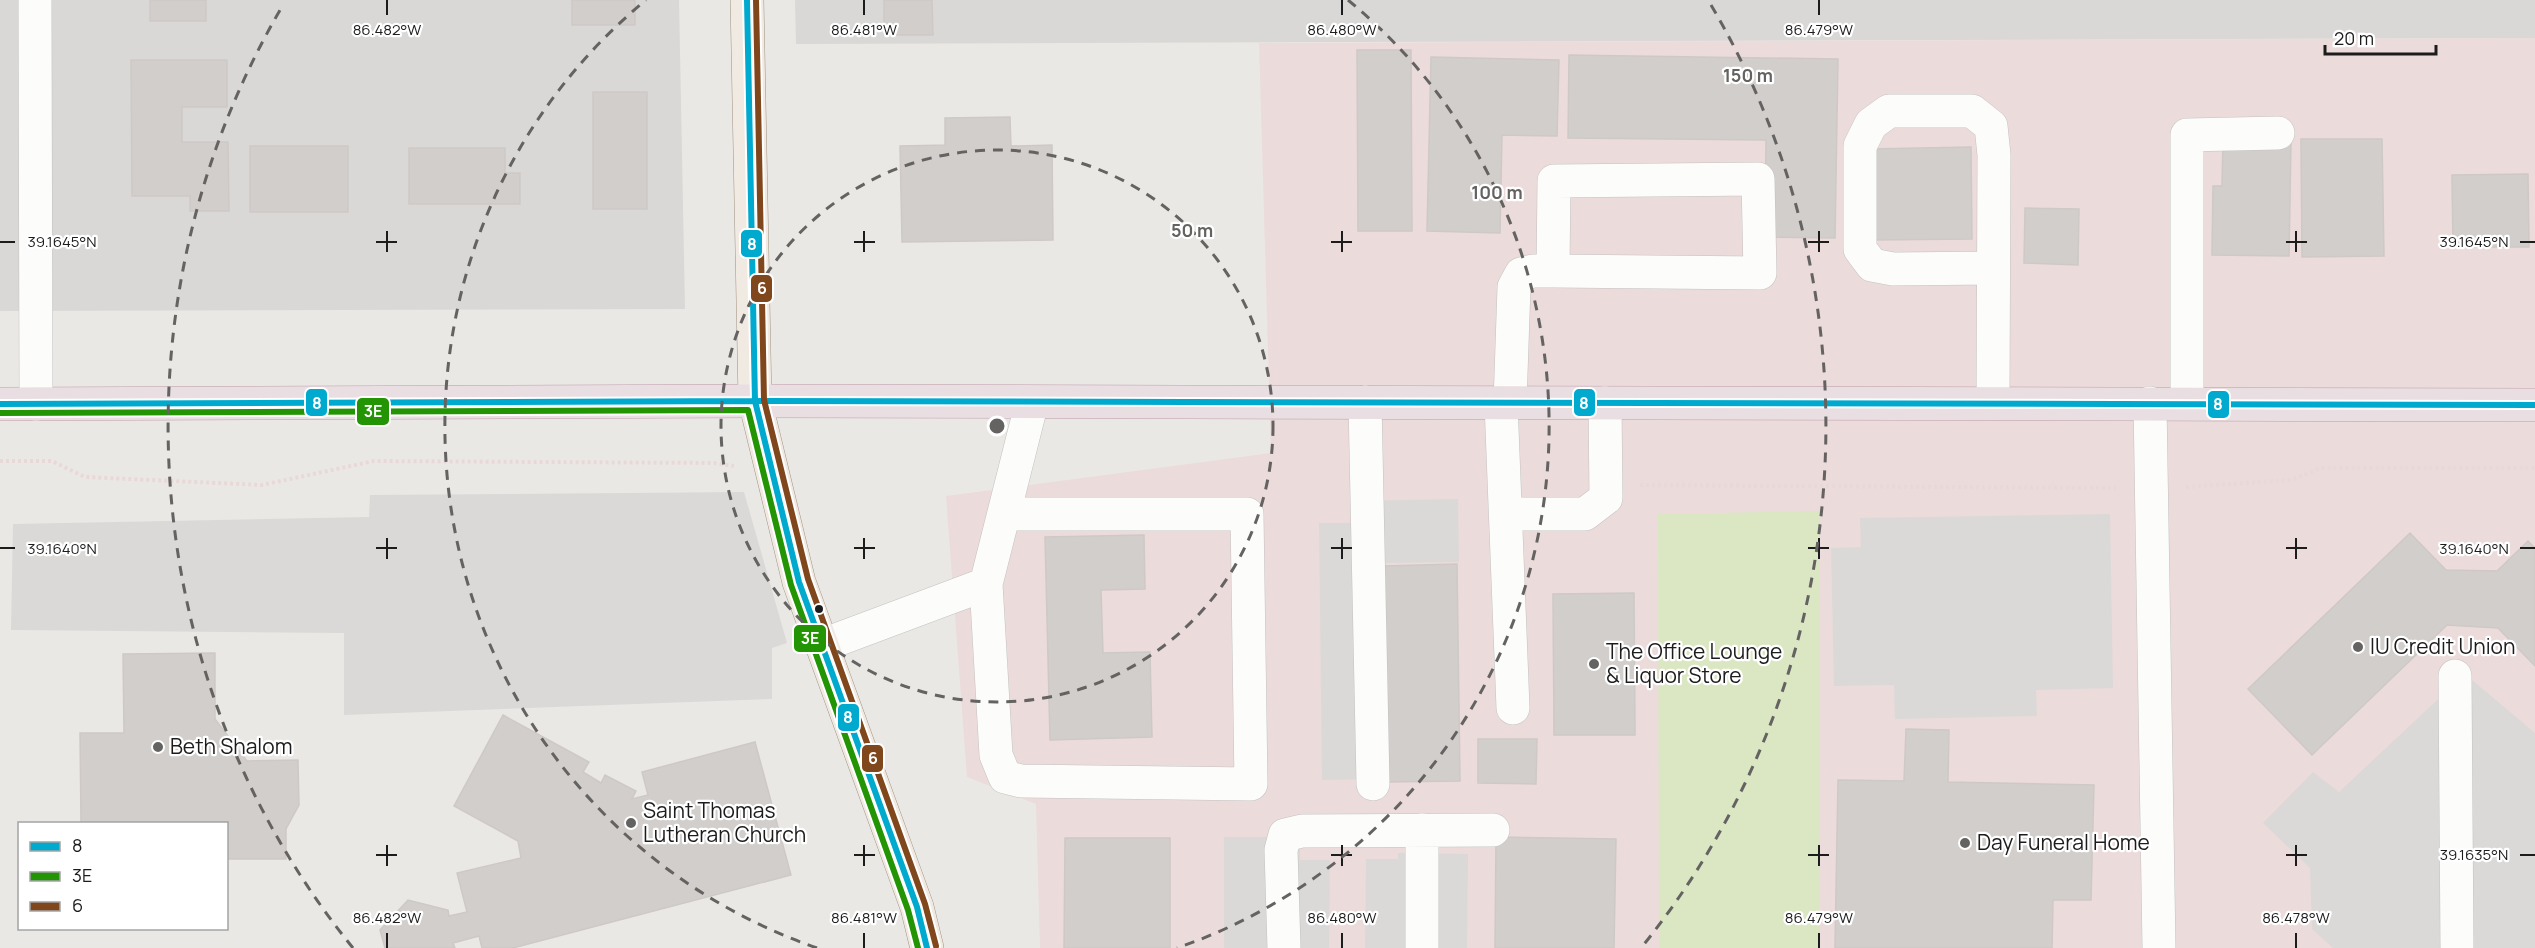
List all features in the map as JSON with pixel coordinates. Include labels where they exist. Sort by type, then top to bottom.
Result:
[{"type":"highway","points":[[0,404],[755,401],[2535,405]]},
{"type":"main road","points":[[747,0],[755,401],[799,582],[917,907],[927,948]]},
{"type":"street","points":[[35,0],[36,404]]},
{"type":"street","points":[[1993,268],[1893,269],[1872,265],[1860,249],[1860,146],[1871,124],[1889,111],[1972,111],[1991,126],[1994,155],[1993,403]]},
{"type":"street","points":[[2187,403],[2187,135],[2278,133]]},
{"type":"street","points":[[1513,708],[1506,514],[1506,403],[1514,287],[1521,274],[1533,271],[1760,273],[1758,179],[1554,181],[1553,271]]},
{"type":"street","points":[[1004,514],[1247,513],[1251,784],[1021,782],[1005,777],[996,755],[986,584],[1032,402]]},
{"type":"street","points":[[1365,402],[1373,784]]},
{"type":"street","points":[[1506,514],[1586,513],[1606,498],[1605,403]]},
{"type":"street","points":[[2150,403],[2159,948]]},
{"type":"street","points":[[823,645],[986,584]]},
{"type":"street","points":[[2455,676],[2457,948]]},
{"type":"street","points":[[1422,830],[1422,948]]},
{"type":"street","points":[[1284,948],[1281,850],[1285,836],[1302,831],[1493,830]]},
{"type":"path","points":[[0,461],[52,461],[85,477],[262,485],[374,461],[714,463],[771,471]]},
{"type":"path","points":[[2182,487],[2292,480],[2320,468],[2535,468]]},
{"type":"path","points":[[1606,485],[2124,488]]},
{"type":"shaded area","points":[[0,0],[679,0],[685,309],[0,311]]},
{"type":"shaded area","points":[[795,0],[2535,0],[2535,38],[796,44]]},
{"type":"shaded area","points":[[2535,38],[2535,948],[1040,948],[1036,804],[967,777],[946,496],[1271,453],[1259,43]]},
{"type":"shaded area","points":[[744,492],[787,643],[772,648],[772,699],[344,715],[344,633],[11,630],[13,524],[369,517],[370,495]]},
{"type":"shaded area","points":[[1458,499],[1459,562],[1383,563],[1384,779],[1322,780],[1319,523],[1353,523],[1353,501]]},
{"type":"shaded area","points":[[2110,514],[2113,688],[2036,690],[2037,716],[1895,719],[1894,685],[1834,686],[1831,548],[1861,547],[1860,518]]},
{"type":"shaded area","points":[[2465,674],[2535,733],[2535,948],[2333,948],[2312,929],[2310,868],[2263,823],[2313,772],[2339,792]]},
{"type":"shaded area","points":[[1224,837],[1300,837],[1300,860],[1330,860],[1329,948],[1224,948]]},
{"type":"shaded area","points":[[1398,853],[1468,854],[1467,948],[1365,948],[1366,859],[1398,859]]},
{"type":"green space","points":[[1820,511],[1820,948],[1659,948],[1658,514]]},
{"type":"building","points":[[150,0],[206,0],[206,21],[150,21]]},
{"type":"building","points":[[572,0],[635,0],[635,25],[572,25]]},
{"type":"building","points":[[884,0],[932,0],[933,35],[884,35]]},
{"type":"building","points":[[1357,50],[1411,50],[1412,231],[1358,231]]},
{"type":"building","points":[[1569,55],[1838,59],[1835,238],[1765,237],[1766,140],[1568,138]]},
{"type":"building","points":[[1431,57],[1559,60],[1557,136],[1502,135],[1500,233],[1427,231]]},
{"type":"building","points":[[131,60],[227,60],[227,107],[182,107],[182,142],[228,142],[229,211],[190,211],[190,196],[132,196]]},
{"type":"building","points":[[593,92],[647,92],[647,209],[593,209]]},
{"type":"building","points":[[1010,117],[1011,146],[1052,145],[1053,240],[902,242],[900,146],[945,145],[945,118]]},
{"type":"building","points":[[2301,139],[2382,139],[2384,256],[2302,257]]},
{"type":"building","points":[[2223,140],[2291,141],[2289,256],[2212,255],[2213,186],[2222,186]]},
{"type":"building","points":[[250,146],[348,146],[348,212],[250,212]]},
{"type":"building","points":[[1971,147],[1972,239],[1871,240],[1870,149]]},
{"type":"building","points":[[409,148],[505,148],[505,173],[520,173],[520,204],[409,204]]},
{"type":"building","points":[[2528,174],[2529,247],[2453,247],[2452,175]]},
{"type":"building","points":[[2025,208],[2079,209],[2078,265],[2024,263]]},
{"type":"building","name":"IU Credit Union","points":[[2410,533],[2446,570],[2497,571],[2528,541],[2535,548],[2535,666],[2498,628],[2447,625],[2312,755],[2248,689]]},
{"type":"building","points":[[1144,535],[1145,589],[1101,590],[1103,653],[1150,652],[1152,737],[1050,740],[1045,537]]},
{"type":"building","points":[[1457,564],[1460,781],[1387,782],[1384,566]]},
{"type":"building","name":"The Office Lounge & Liquor Store","points":[[1634,593],[1635,735],[1554,735],[1553,594]]},
{"type":"building","name":"Beth Shalom","points":[[215,653],[215,719],[247,761],[298,760],[299,805],[286,829],[286,859],[228,859],[228,822],[81,822],[80,733],[124,733],[123,654]]},
{"type":"building","name":"Saint Thomas Lutheran Church","points":[[503,715],[589,762],[583,772],[601,783],[605,775],[636,791],[632,799],[648,795],[642,772],[755,742],[791,875],[513,948],[482,948],[479,936],[453,943],[455,948],[385,948],[380,930],[408,900],[448,910],[449,916],[467,912],[457,873],[521,858],[518,841],[454,806]]},
{"type":"building","name":"Day Funeral Home","points":[[1906,729],[1949,730],[1948,782],[2094,785],[2091,900],[2053,900],[2052,948],[1835,948],[1838,780],[1904,781]]},
{"type":"building","points":[[1478,739],[1537,739],[1536,784],[1478,783]]},
{"type":"building","points":[[1496,837],[1616,839],[1614,948],[1495,948]]},
{"type":"building","points":[[1065,838],[1170,838],[1170,948],[1064,948]]},
{"type":"transit line","name":"8","points":[[747,0],[755,401],[799,582],[917,907],[927,948]]},
{"type":"transit line","name":"6","points":[[756,0],[764,400],[808,579],[925,904],[936,946]]},
{"type":"transit line","name":"8","points":[[0,404],[755,401],[2535,405]]},
{"type":"transit line","name":"3E","points":[[0,413],[748,410],[791,585],[908,910],[918,948]]},
{"type":"place","name":"IU Credit Union","points":[[2358,647]]},
{"type":"place","name":"The Office Lounge & Liquor Store","points":[[1594,664]]},
{"type":"place","name":"Beth Shalom","points":[[158,747]]},
{"type":"place","name":"Saint Thomas Lutheran Church","points":[[631,823]]},
{"type":"place","name":"Day Funeral Home","points":[[1965,843]]}]
